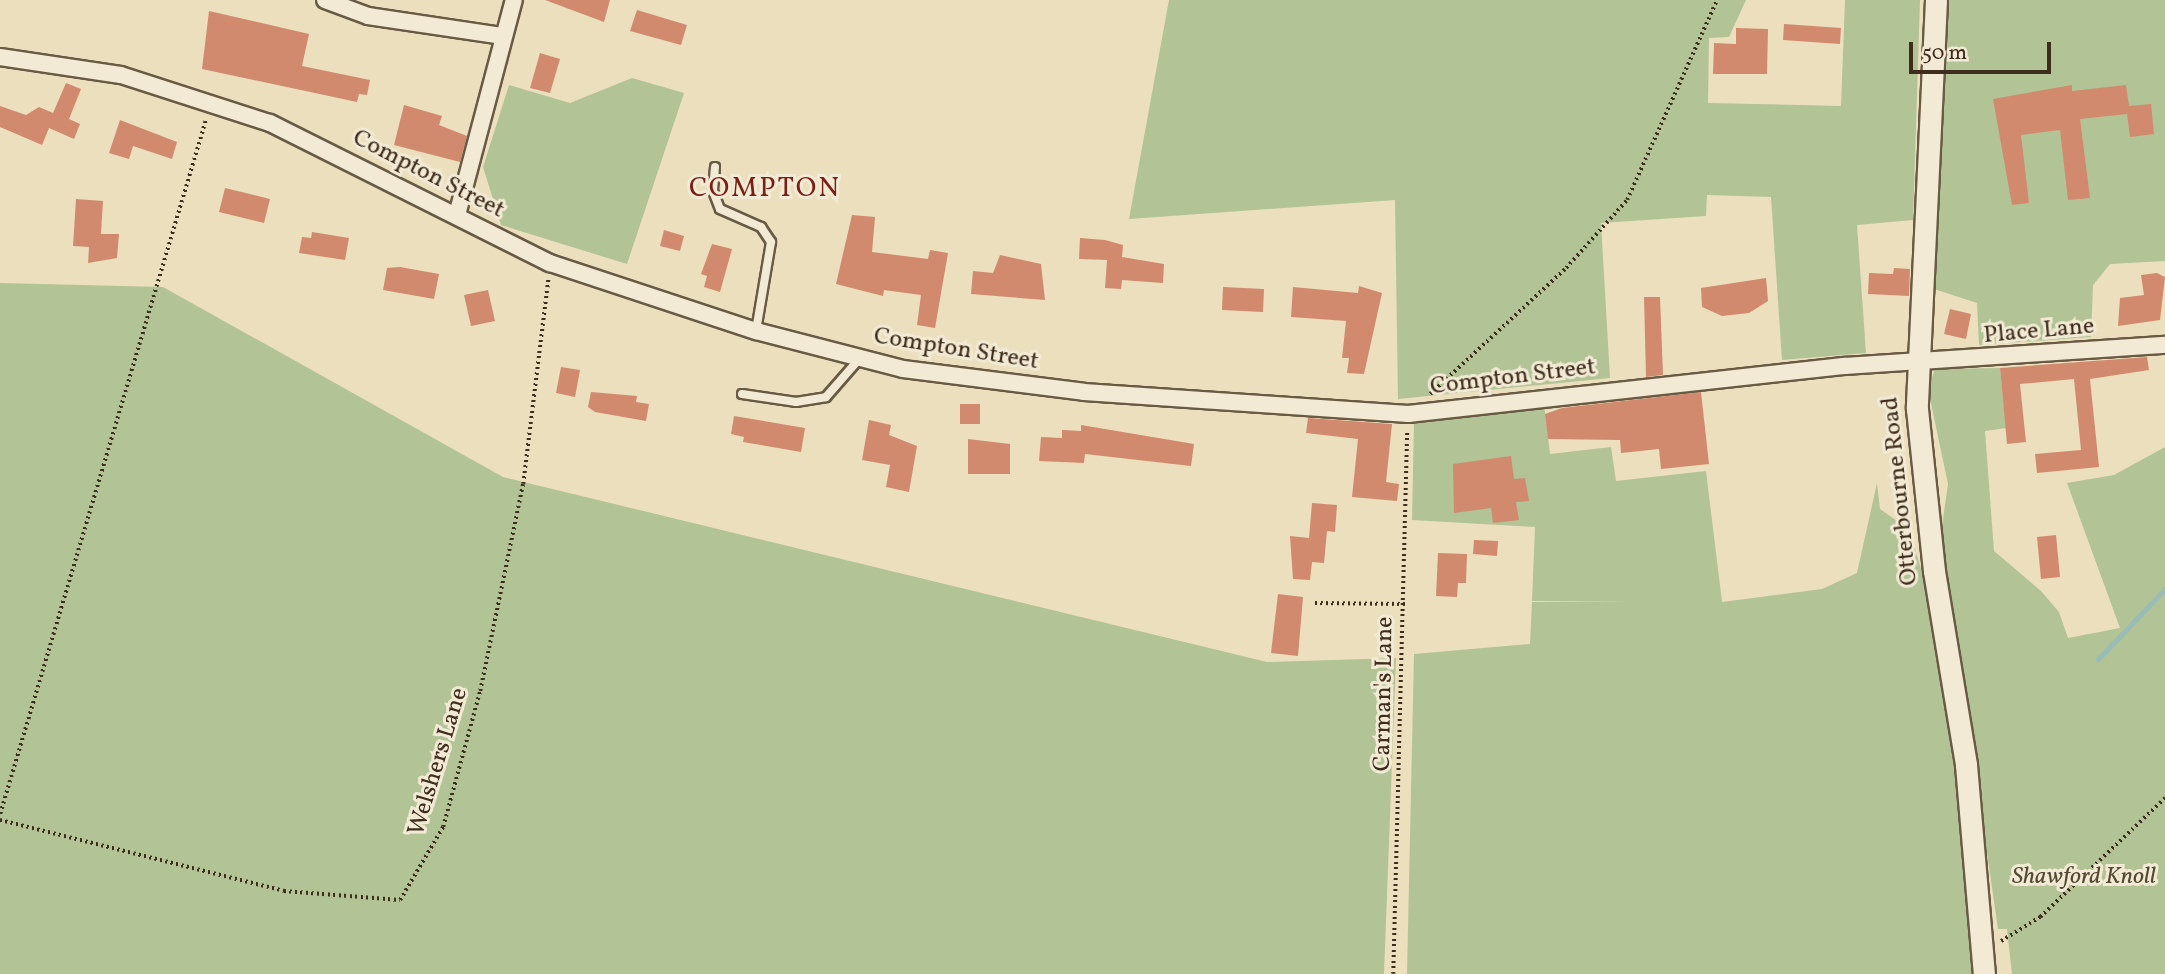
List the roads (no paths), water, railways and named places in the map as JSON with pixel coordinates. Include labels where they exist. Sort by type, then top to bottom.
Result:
[{"type":"street","points":[[325,0],[368,16],[502,36]]},
{"type":"street","points":[[457,215],[502,36],[514,0]]},
{"type":"street","name":"Otterbourne Road","points":[[1936,0],[1916,362],[1922,482],[1966,765],[1984,974]]},
{"type":"street","name":"Compton Street","points":[[0,57],[121,75],[298,133],[550,263],[757,331],[860,358],[1084,392],[1408,414],[1539,396],[1916,362]]},
{"type":"street","name":"Place Lane","points":[[1916,362],[2165,345]]},
{"type":"lane","points":[[715,167],[713,191],[720,209],[761,227],[771,242],[757,331]]},
{"type":"lane","points":[[742,394],[796,402],[826,397],[860,358]]},
{"type":"waterway","points":[[2098,659],[2165,589]]},
{"type":"district","name":"COMPTON","points":[[765,189]]},
{"type":"park label","name":"Shawford Knoll","points":[[2084,878]]}]
